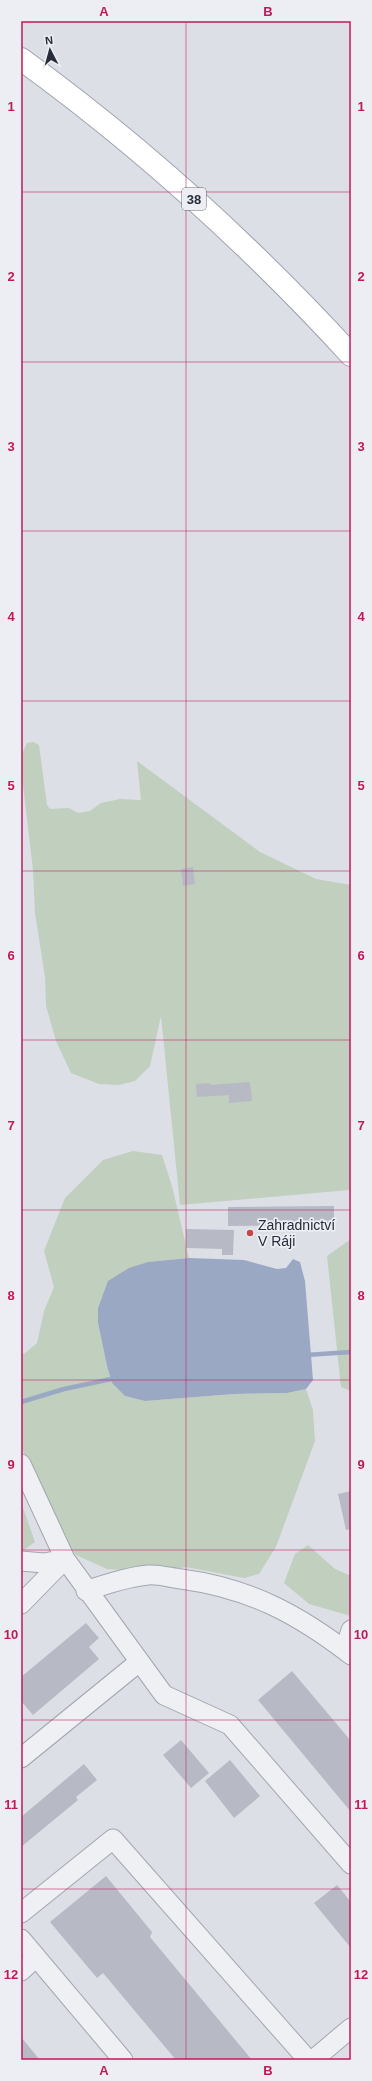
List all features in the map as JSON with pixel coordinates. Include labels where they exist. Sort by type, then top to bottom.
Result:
[{"type":"main road","name":"38","points":[[21,59],[115,131],[214,216],[274,275],[351,355]]},
{"type":"street","points":[[21,1464],[65,1559],[86,1590],[164,1695],[230,1726],[351,1864]]},
{"type":"street","points":[[21,1561],[44,1563],[65,1559]]},
{"type":"street","points":[[21,1604],[65,1559]]},
{"type":"street","points":[[86,1590],[110,1582],[149,1575],[195,1581],[241,1592],[282,1609],[326,1635],[348,1653]]},
{"type":"street","points":[[348,1653],[351,1630]]},
{"type":"street","points":[[21,1758],[139,1662]]},
{"type":"street","points":[[21,1913],[113,1840],[308,2060]]},
{"type":"street","points":[[21,1939],[122,2060]]},
{"type":"street","points":[[21,1971],[36,1957]]},
{"type":"street","points":[[313,2060],[351,2028]]},
{"type":"green space","points":[[33,742],[39,745],[47,805],[50,809],[69,808],[78,813],[90,811],[101,803],[120,799],[141,800],[137,761],[260,852],[316,879],[351,885],[351,1201],[349,1190],[180,1205],[161,1016],[150,1066],[135,1081],[119,1085],[99,1084],[71,1073],[56,1041],[46,1006],[45,977],[35,913],[33,870],[21,768],[21,756],[27,743]]},
{"type":"green space","points":[[133,1151],[162,1155],[172,1186],[189,1258],[148,1262],[102,1297],[98,1308],[98,1323],[112,1383],[125,1396],[145,1401],[234,1394],[287,1393],[306,1389],[313,1410],[315,1441],[276,1547],[259,1574],[244,1578],[186,1567],[158,1572],[107,1569],[76,1555],[52,1520],[21,1447],[21,1352],[24,1354],[37,1343],[44,1311],[54,1287],[44,1251],[65,1198],[103,1160]]},
{"type":"green space","points":[[351,1239],[351,1391],[341,1387],[327,1256]]},
{"type":"green space","points":[[21,1502],[35,1542],[22,1551],[21,1551]]},
{"type":"green space","points":[[308,1545],[335,1569],[351,1576],[351,1616],[309,1604],[284,1583],[295,1554]]},
{"type":"water","points":[[189,1258],[244,1260],[277,1269],[286,1268],[293,1259],[300,1262],[305,1281],[313,1380],[306,1389],[287,1393],[234,1394],[145,1401],[125,1396],[112,1383],[98,1323],[98,1308],[108,1281],[129,1268],[148,1262]]},
{"type":"building","points":[[193,867],[195,884],[183,886],[181,869]]},
{"type":"building","points":[[250,1082],[252,1101],[229,1103],[229,1095],[197,1097],[196,1084],[210,1083],[210,1085]]},
{"type":"building","points":[[334,1206],[334,1225],[228,1226],[228,1207]]},
{"type":"building","points":[[186,1229],[234,1230],[233,1255],[222,1255],[222,1249],[186,1248]]},
{"type":"building","points":[[351,1491],[351,1529],[346,1530],[338,1494]]},
{"type":"building","points":[[86,1623],[99,1638],[89,1647],[99,1659],[33,1715],[21,1701],[21,1677]]},
{"type":"building","points":[[292,1671],[351,1741],[351,1812],[258,1700]]},
{"type":"building","points":[[181,1740],[209,1773],[191,1788],[163,1755]]},
{"type":"building","points":[[230,1760],[260,1796],[234,1818],[205,1781]]},
{"type":"building","points":[[84,1764],[97,1780],[76,1797],[78,1800],[21,1847],[21,1817]]},
{"type":"building","points":[[106,1876],[152,1932],[150,1937],[252,2060],[176,2060],[103,1973],[97,1978],[50,1922]]},
{"type":"building","points":[[337,1885],[351,1902],[351,1948],[314,1903]]},
{"type":"building","points":[[21,2037],[40,2060],[21,2060]]},
{"type":"waterway","points":[[306,1355],[351,1352]]},
{"type":"waterway","points":[[21,1402],[64,1389],[116,1378]]},
{"type":"place","name":"Zahradnictví V Ráji","points":[[250,1233]]}]
